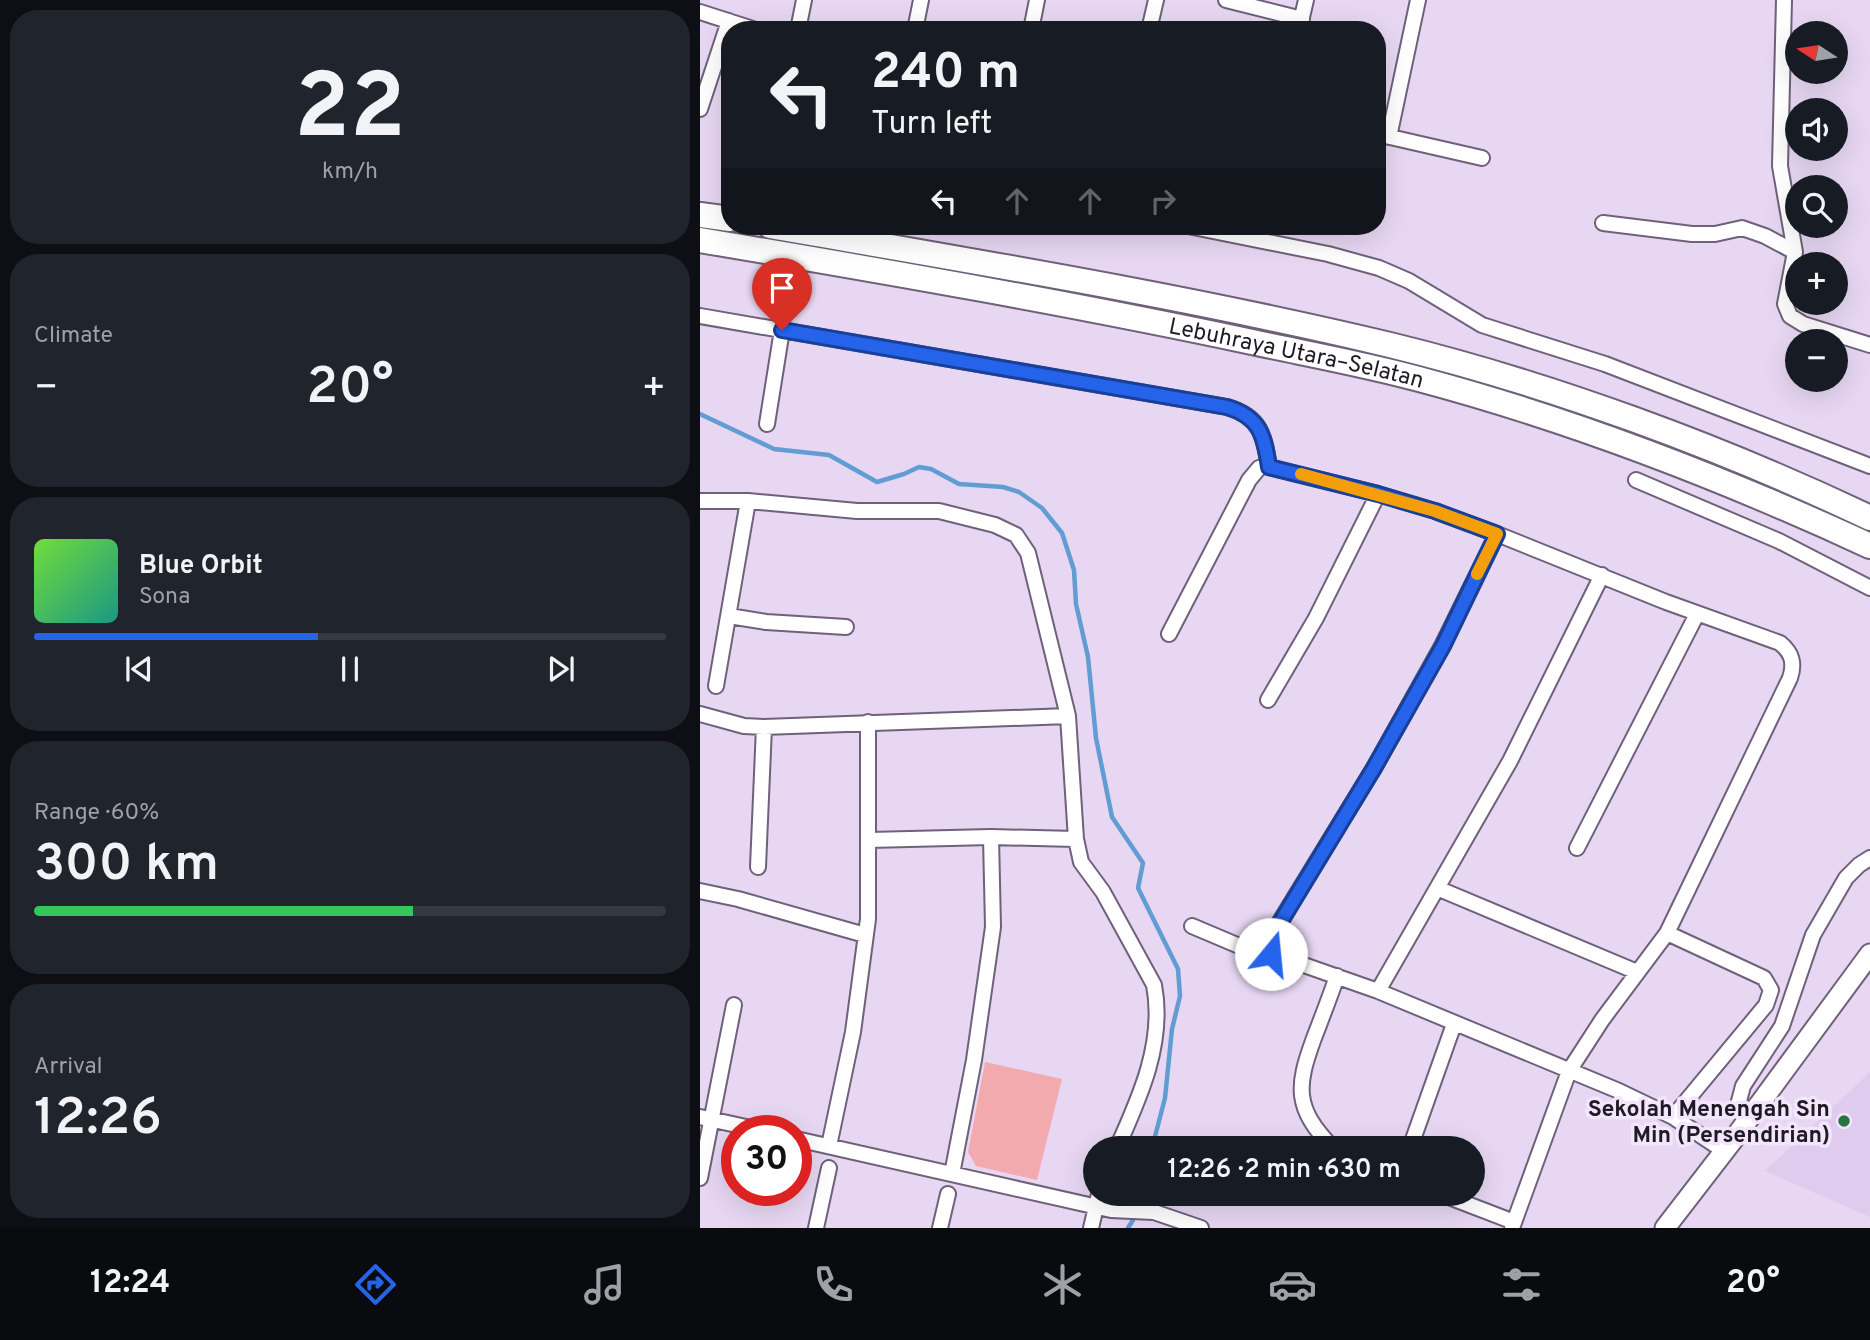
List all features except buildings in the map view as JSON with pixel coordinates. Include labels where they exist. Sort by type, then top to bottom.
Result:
[{"type":"highway","points":[[700,215],[721,218]]},
{"type":"highway","name":"Lebuhraya Utara–Selatan","points":[[820,235],[1156,295],[1390,345],[1602,409],[1770,473],[1870,518]]},
{"type":"highway","name":"Lebuhraya Utara–Selatan","points":[[700,240],[1122,315],[1421,379],[1518,408],[1623,445],[1749,494],[1870,546]]},
{"type":"main road","points":[[1665,1228],[1870,954]]},
{"type":"street","points":[[800,21],[804,0]]},
{"type":"street","points":[[917,21],[921,0]]},
{"type":"street","points":[[1033,21],[1037,0]]},
{"type":"street","points":[[1152,21],[1156,0]]},
{"type":"street","points":[[1226,0],[1288,21]]},
{"type":"street","points":[[1301,21],[1306,0]]},
{"type":"street","points":[[1386,124],[1418,0]]},
{"type":"street","points":[[1784,0],[1780,166],[1796,252]]},
{"type":"street","points":[[700,12],[730,21]]},
{"type":"street","points":[[700,109],[721,47]]},
{"type":"street","points":[[1386,137],[1482,158]]},
{"type":"street","points":[[1603,223],[1692,234],[1715,234],[1742,228],[1796,252]]},
{"type":"street","points":[[1265,235],[1379,268],[1409,281],[1482,325],[1605,364],[1870,466]]},
{"type":"street","points":[[1789,315],[1818,330],[1870,345]]},
{"type":"street","points":[[700,316],[1227,407],[1243,413],[1256,423],[1265,446],[1269,467]]},
{"type":"street","points":[[766,424],[782,330]]},
{"type":"street","points":[[1169,634],[1249,480],[1259,468],[1269,467],[1435,511],[1698,614],[1780,643],[1791,655],[1793,671],[1667,933],[1602,1020],[1569,1071],[1513,1225],[1469,1206]]},
{"type":"street","points":[[1636,480],[1779,541],[1870,588]]},
{"type":"street","points":[[1268,700],[1316,618],[1378,494]]},
{"type":"street","points":[[700,501],[748,501],[857,511],[939,511],[995,525],[1016,535],[1028,553],[1068,716],[1076,839],[1081,862],[1103,892],[1154,985],[1157,1002],[1154,1043],[1148,1072],[1123,1136]]},
{"type":"street","points":[[716,686],[748,501]]},
{"type":"street","points":[[1192,926],[1253,951],[1271,954],[1272,936],[1374,768],[1443,646],[1497,534]]},
{"type":"street","points":[[1378,991],[1481,815],[1602,575]]},
{"type":"street","points":[[1577,848],[1698,614]]},
{"type":"street","points":[[729,616],[766,622],[846,627]]},
{"type":"street","points":[[700,714],[744,726],[764,727],[1068,716]]},
{"type":"street","points":[[829,1146],[853,1032],[866,936],[870,840],[868,722]]},
{"type":"street","points":[[758,867],[764,727]]},
{"type":"street","points":[[870,840],[991,837],[1076,839]]},
{"type":"street","points":[[952,1174],[974,1060],[993,927],[991,837]]},
{"type":"street","points":[[1746,1120],[1739,1101],[1743,1086],[1782,1026],[1813,934],[1846,878],[1858,865],[1870,858]]},
{"type":"street","points":[[1437,888],[1637,972]]},
{"type":"street","points":[[700,891],[738,899],[866,936]]},
{"type":"street","points":[[1667,933],[1764,978],[1771,990],[1766,1005],[1673,1117]]},
{"type":"street","points":[[1271,950],[1281,957],[1378,991],[1630,1096],[1673,1117],[1724,1151]]},
{"type":"street","points":[[1323,1136],[1313,1125],[1300,1089],[1304,1064],[1337,976]]},
{"type":"street","points":[[700,1178],[706,1118],[734,1005]]},
{"type":"street","points":[[1414,1136],[1454,1024]]},
{"type":"street","points":[[812,1142],[952,1174],[1083,1197]]},
{"type":"street","points":[[816,1228],[829,1168]]},
{"type":"street","points":[[940,1228],[948,1194]]},
{"type":"street","points":[[1091,1228],[1096,1206]]},
{"type":"street","points":[[1106,1206],[1111,1210],[1154,1212],[1201,1228]]},
{"type":"shaded area","points":[[985,1062],[1062,1079],[1037,1180],[976,1166],[968,1152]]},
{"type":"shaded area","name":"Sekolah Menengah Sin Min (Persendirian)","points":[[1870,1072],[1870,1217],[1765,1171]]},
{"type":"waterway","points":[[700,414],[774,449],[829,455],[877,482],[919,467],[931,469],[959,484],[1003,487],[1019,492],[1042,508],[1062,533],[1074,570],[1076,604],[1088,657],[1096,738],[1112,817],[1143,863],[1138,888],[1178,969],[1180,996],[1172,1029],[1165,1098],[1155,1136]]},
{"type":"waterway","points":[[1128,1228],[1133,1220]]},
{"type":"slow traffic","points":[[1301,474],[1435,511],[1497,534],[1477,574]]},
{"type":"place","name":"Sekolah Menengah Sin Min (Persendirian)","points":[[1844,1121]]},
{"type":"route","points":[[782,330],[1227,407],[1249,416],[1256,423],[1261,432],[1269,467],[1378,494],[1497,534],[1443,646],[1374,768],[1272,936],[1269,944],[1271,954]]}]
